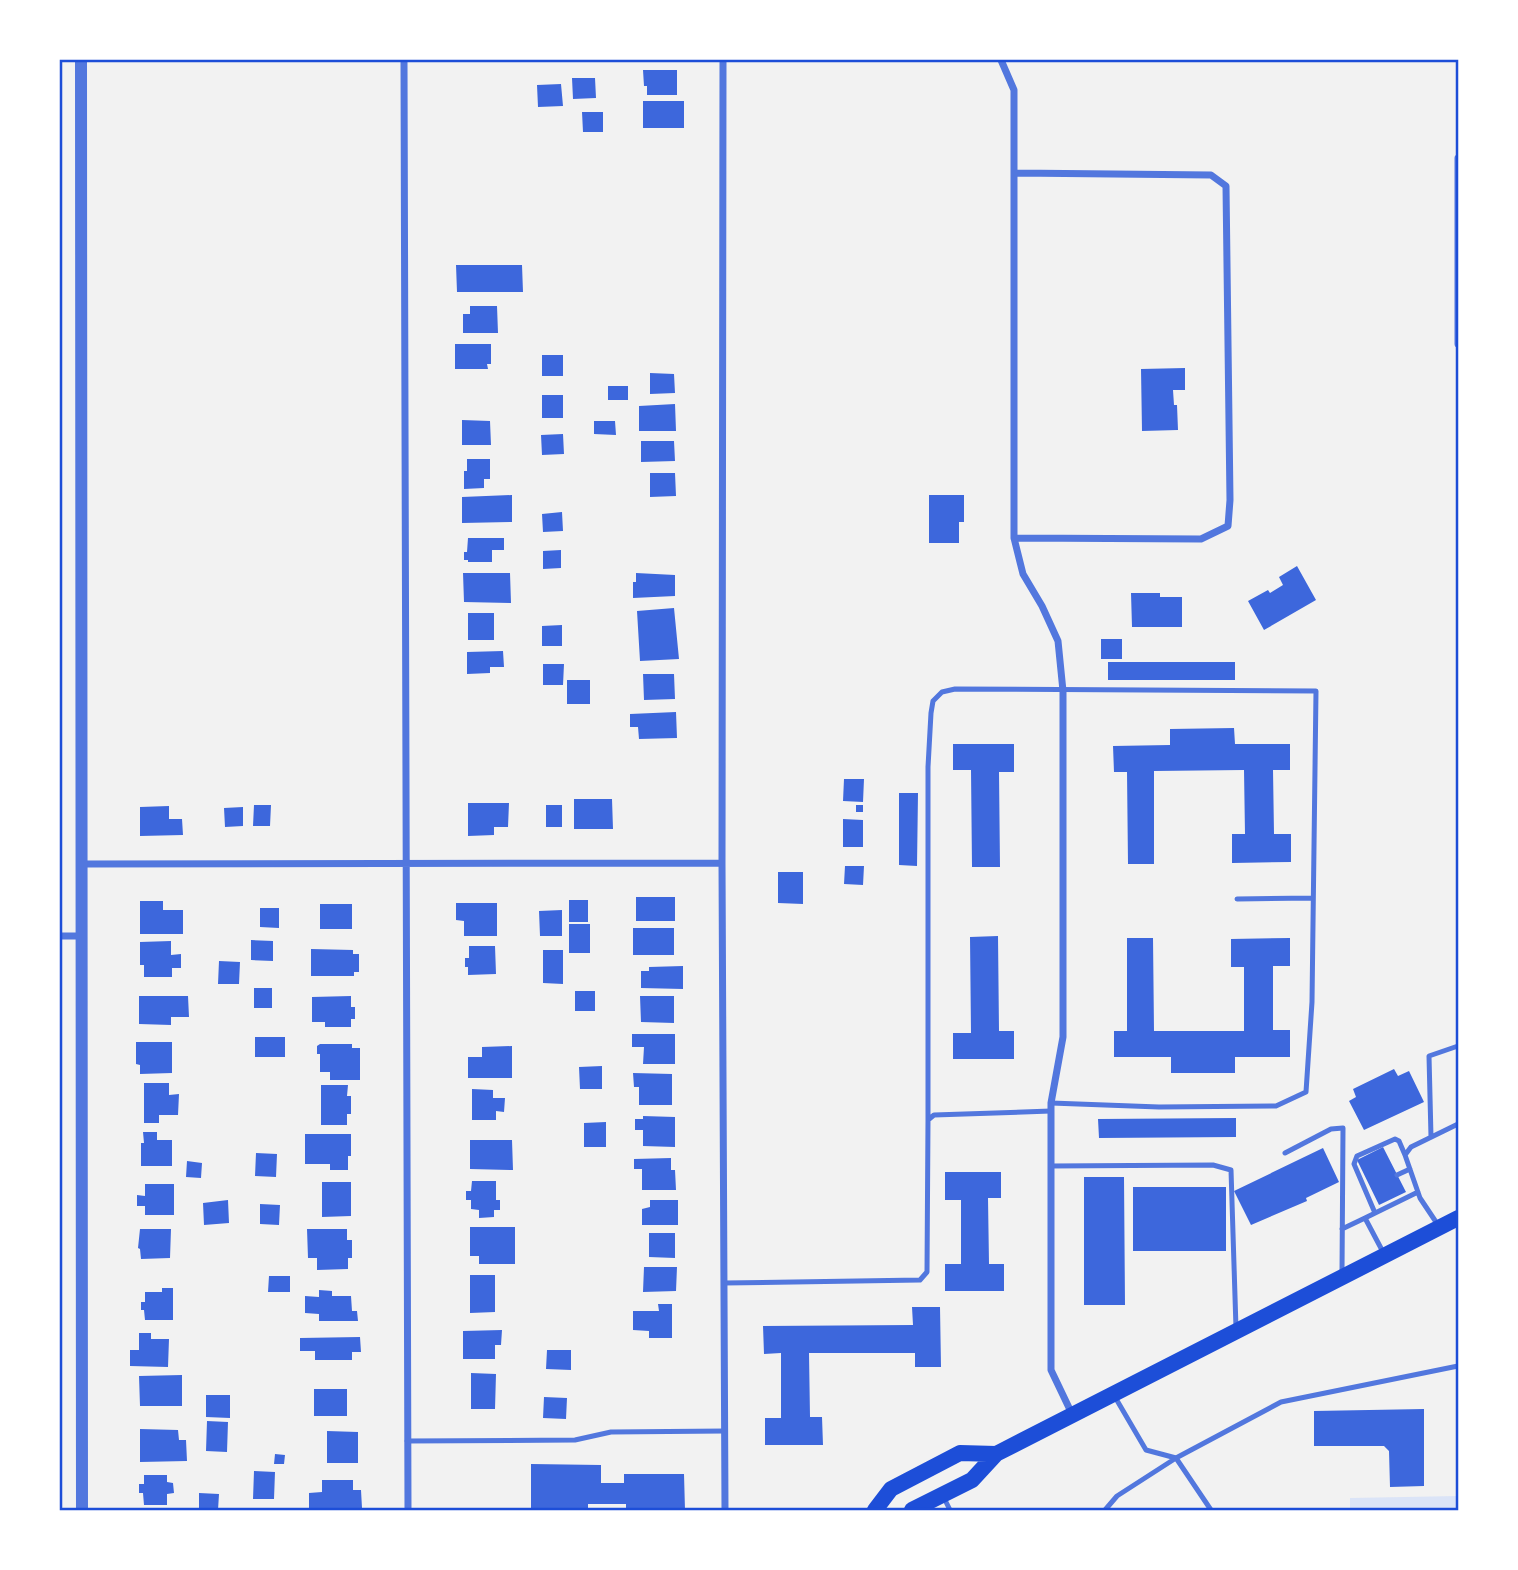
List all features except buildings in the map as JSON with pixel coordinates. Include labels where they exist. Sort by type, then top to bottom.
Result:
[{"type":"main road","points":[[912,1510],[946,1503],[996,1454],[1458,1218]]},
{"type":"main road","points":[[875,1510],[891,1489],[960,1453],[996,1454]]},
{"type":"street","points":[[81,60],[82,1510]]},
{"type":"street","points":[[404,60],[408,1510]]},
{"type":"street","points":[[723,60],[722,863],[725,1510]]},
{"type":"street","points":[[1001,60],[1014,90],[1014,538],[1023,574],[1058,641],[1063,691],[1063,1037],[1051,1107],[1051,1370],[1072,1414]]},
{"type":"street","points":[[1458,158],[1458,344]]},
{"type":"street","points":[[1014,173],[1179,173],[1211,175],[1226,186],[1228,526],[1200,539],[1014,538]]},
{"type":"street","points":[[81,864],[722,863]]},
{"type":"street","points":[[60,936],[81,936]]},
{"type":"lane","points":[[724,1283],[920,1280],[927,1272],[928,767],[933,701],[942,692],[956,689],[1316,691],[1312,1002],[1306,1092],[1276,1106],[1051,1107],[934,1115],[928,1121]]},
{"type":"lane","points":[[1237,899],[1313,898]]},
{"type":"lane","points":[[1431,1137],[1429,1056],[1458,1046]]},
{"type":"lane","points":[[1405,1155],[1411,1147],[1458,1124]]},
{"type":"lane","points":[[1285,1153],[1331,1129],[1343,1128],[1342,1278]]},
{"type":"lane","points":[[1375,1213],[1368,1190],[1354,1164],[1357,1156],[1395,1139],[1399,1141],[1418,1192],[1440,1228]]},
{"type":"lane","points":[[1051,1166],[1213,1165],[1231,1170],[1236,1331]]},
{"type":"lane","points":[[1397,1175],[1410,1168]]},
{"type":"lane","points":[[1342,1229],[1418,1192]]},
{"type":"lane","points":[[1365,1218],[1385,1256]]},
{"type":"lane","points":[[1105,1510],[1117,1496],[1176,1458],[1281,1402],[1458,1366]]},
{"type":"lane","points":[[1113,1394],[1146,1450],[1176,1458],[1211,1510]]},
{"type":"lane","points":[[407,1441],[575,1440],[611,1432],[725,1431]]},
{"type":"shaded area","points":[[1458,1496],[1458,1510],[1350,1510],[1350,1498]]}]
